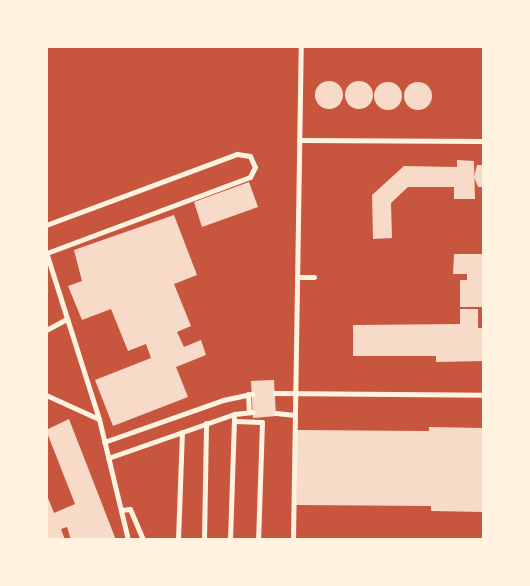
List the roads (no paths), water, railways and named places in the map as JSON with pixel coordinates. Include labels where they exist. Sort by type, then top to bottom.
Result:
[{"type":"street","points":[[293,540],[301,46]]},
{"type":"street","points":[[299,140],[483,141]]},
{"type":"street","points":[[46,225],[237,154],[250,156],[255,167],[250,177],[47,253],[99,419],[128,540]]},
{"type":"street","points":[[297,277],[314,277]]},
{"type":"street","points":[[46,330],[67,319]]},
{"type":"street","points":[[275,393],[483,395]]},
{"type":"street","points":[[104,442],[250,394],[251,412],[234,414],[206,423],[108,458]]},
{"type":"street","points":[[46,395],[99,419]]},
{"type":"street","points":[[276,413],[295,415]]},
{"type":"street","points":[[230,540],[234,414]]},
{"type":"street","points":[[234,421],[262,422],[258,540]]},
{"type":"street","points":[[204,540],[206,423]]},
{"type":"street","points":[[178,540],[182,432]]},
{"type":"street","points":[[121,510],[130,509],[143,540]]}]
